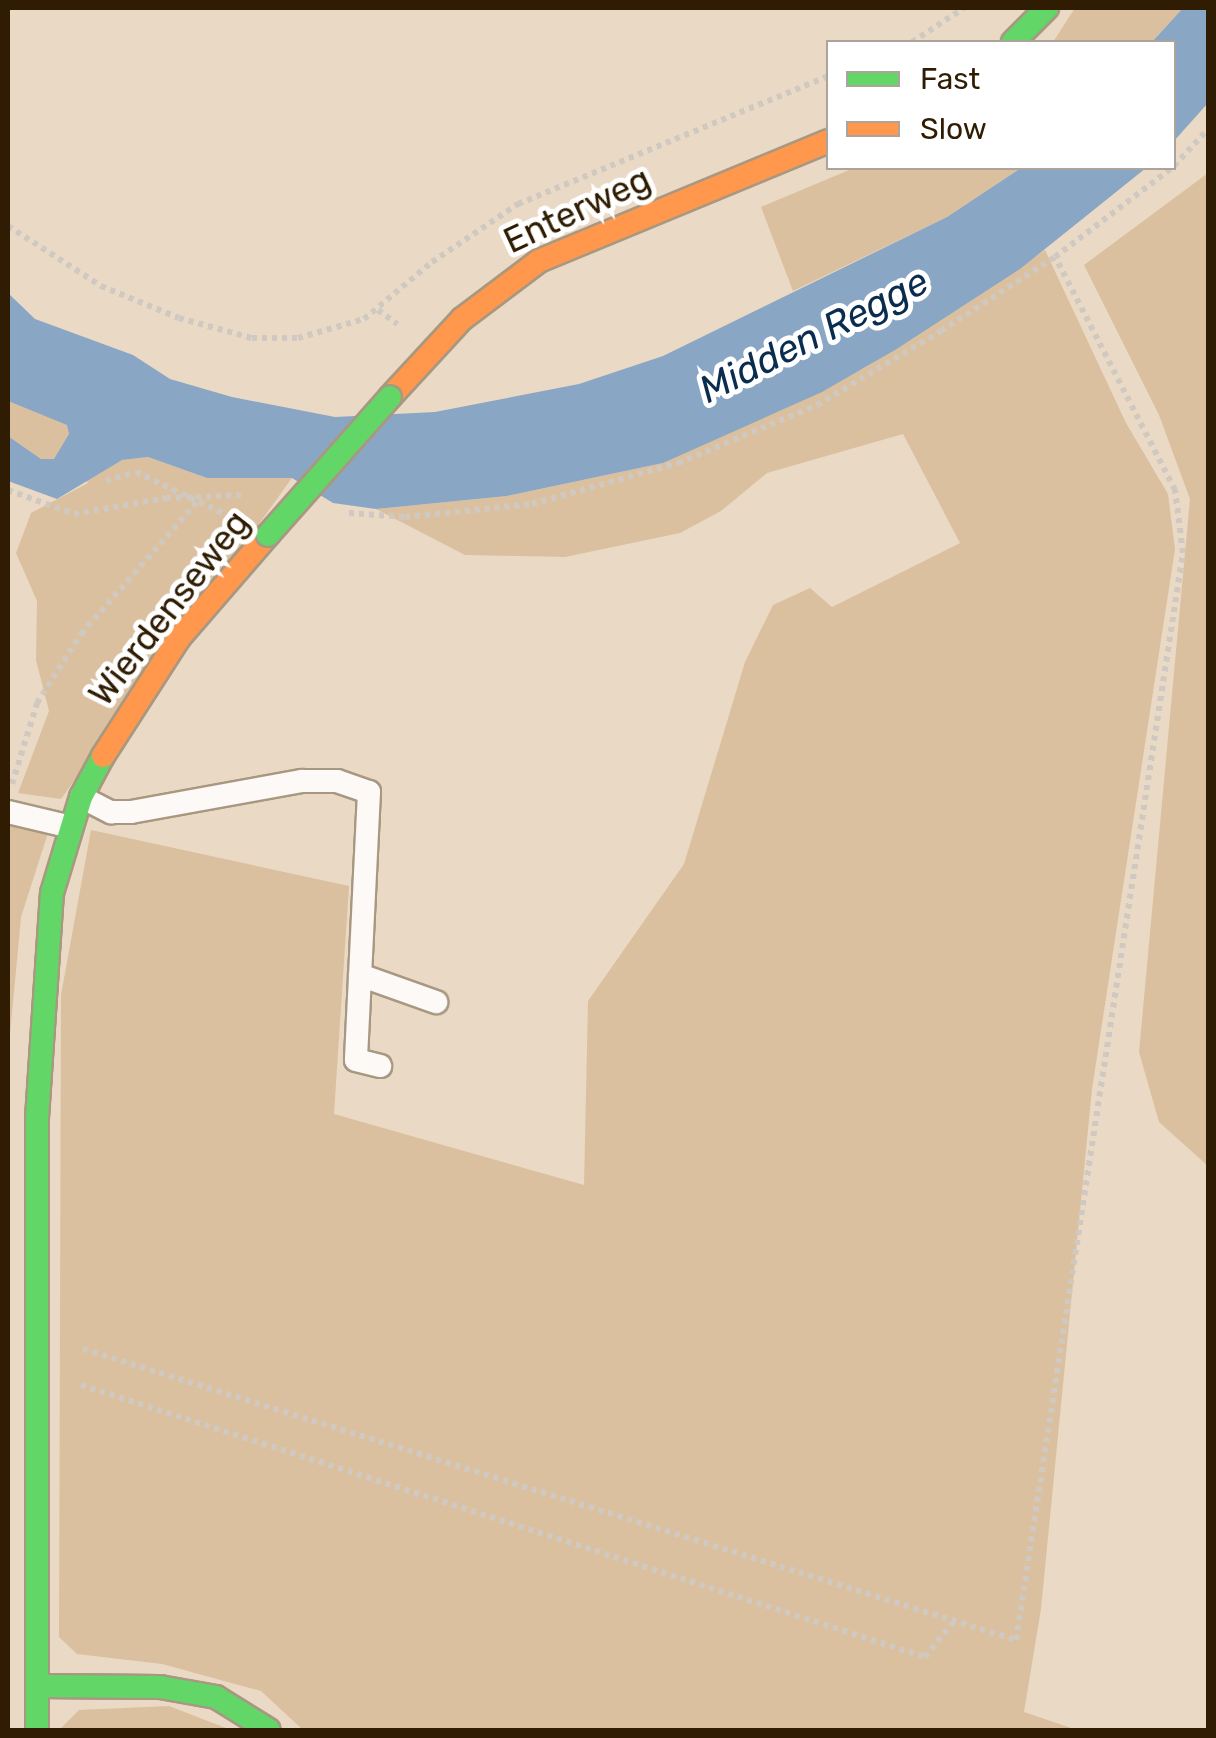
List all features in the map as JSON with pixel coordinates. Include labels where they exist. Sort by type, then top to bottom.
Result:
[{"type":"main road","points":[[1015,40],[1046,8]]},
{"type":"main road","name":"Enterweg","points":[[390,397],[462,319],[539,261],[826,142]]},
{"type":"main road","name":"Wierdenseweg","points":[[37,1730],[34,1334],[44,949],[71,827],[81,796],[144,686],[268,534],[390,397]]},
{"type":"main road","points":[[37,1686],[160,1687],[216,1697],[269,1730]]},
{"type":"lane","points":[[81,796],[111,812],[131,812],[302,781],[337,781],[369,792],[356,1060],[380,1066]]},
{"type":"lane","points":[[8,812],[71,827]]},
{"type":"lane","points":[[360,975],[436,1002]]},
{"type":"path","points":[[915,40],[964,8]]},
{"type":"path","points":[[8,226],[101,286],[178,318],[252,338],[298,338],[364,320],[432,262],[518,204],[826,77]]},
{"type":"path","points":[[1176,164],[1208,129]]},
{"type":"path","points":[[346,512],[404,517],[516,507],[678,463],[817,404],[1055,257],[1169,170]]},
{"type":"path","points":[[34,1334],[1016,1640],[1183,553],[1176,490],[1055,257]]},
{"type":"path","points":[[106,481],[136,472],[198,501]]},
{"type":"path","points":[[8,490],[74,514],[166,498],[198,501]]},
{"type":"path","points":[[8,798],[37,703],[81,634],[198,501]]},
{"type":"path","points":[[34,1369],[925,1657],[954,1621]]},
{"type":"shaded area","points":[[1075,8],[1183,8],[1154,40],[1054,40]]},
{"type":"shaded area","points":[[849,170],[1018,170],[947,217],[793,291],[761,207]]},
{"type":"shaded area","points":[[1208,173],[1208,1166],[1159,1122],[1139,1052],[1190,499],[1159,415],[1084,265]]},
{"type":"shaded area","points":[[1045,250],[1126,423],[1168,494],[1175,549],[1092,1089],[1041,1609],[1024,1712],[1077,1730],[303,1730],[261,1691],[162,1664],[77,1654],[59,1637],[61,995],[91,830],[349,886],[334,1114],[584,1185],[588,1001],[684,864],[745,662],[773,605],[810,588],[832,607],[960,543],[903,434],[767,473],[721,511],[680,533],[565,557],[465,555],[376,509],[507,496],[663,463],[868,366]]},
{"type":"shaded area","points":[[8,401],[68,425],[69,434],[122,460],[148,457],[207,478],[292,478],[61,799],[18,793],[49,711],[36,660],[37,601],[16,553],[31,513],[88,483],[60,451],[54,459],[41,459],[8,436]]},
{"type":"shaded area","points":[[8,821],[49,830],[21,917],[8,1056]]},
{"type":"shaded area","points":[[169,1706],[231,1730],[59,1730],[79,1710]]},
{"type":"water","points":[[1183,8],[1208,8],[1208,103],[1176,139],[1176,40],[1154,40]]},
{"type":"water","name":"Midden Regge","points":[[1018,170],[1144,170],[1020,269],[895,350],[822,392],[663,463],[507,496],[376,509],[333,503],[292,478],[207,478],[148,457],[122,460],[57,499],[8,481],[8,436],[41,459],[54,459],[69,434],[67,425],[8,401],[8,293],[35,319],[133,355],[170,379],[232,397],[335,417],[435,412],[579,384],[663,356],[947,217]]},
{"type":"traffic: fast","points":[[1015,40],[1047,8]]},
{"type":"traffic: fast","points":[[268,535],[390,397]]},
{"type":"traffic: fast","points":[[37,1730],[37,1118],[52,893],[81,797],[103,756]]},
{"type":"traffic: fast","points":[[37,1686],[160,1687],[216,1697],[269,1730]]},
{"type":"traffic: slow","points":[[390,397],[462,319],[539,261],[826,142]]},
{"type":"traffic: slow","points":[[103,756],[179,638],[268,535]]}]
